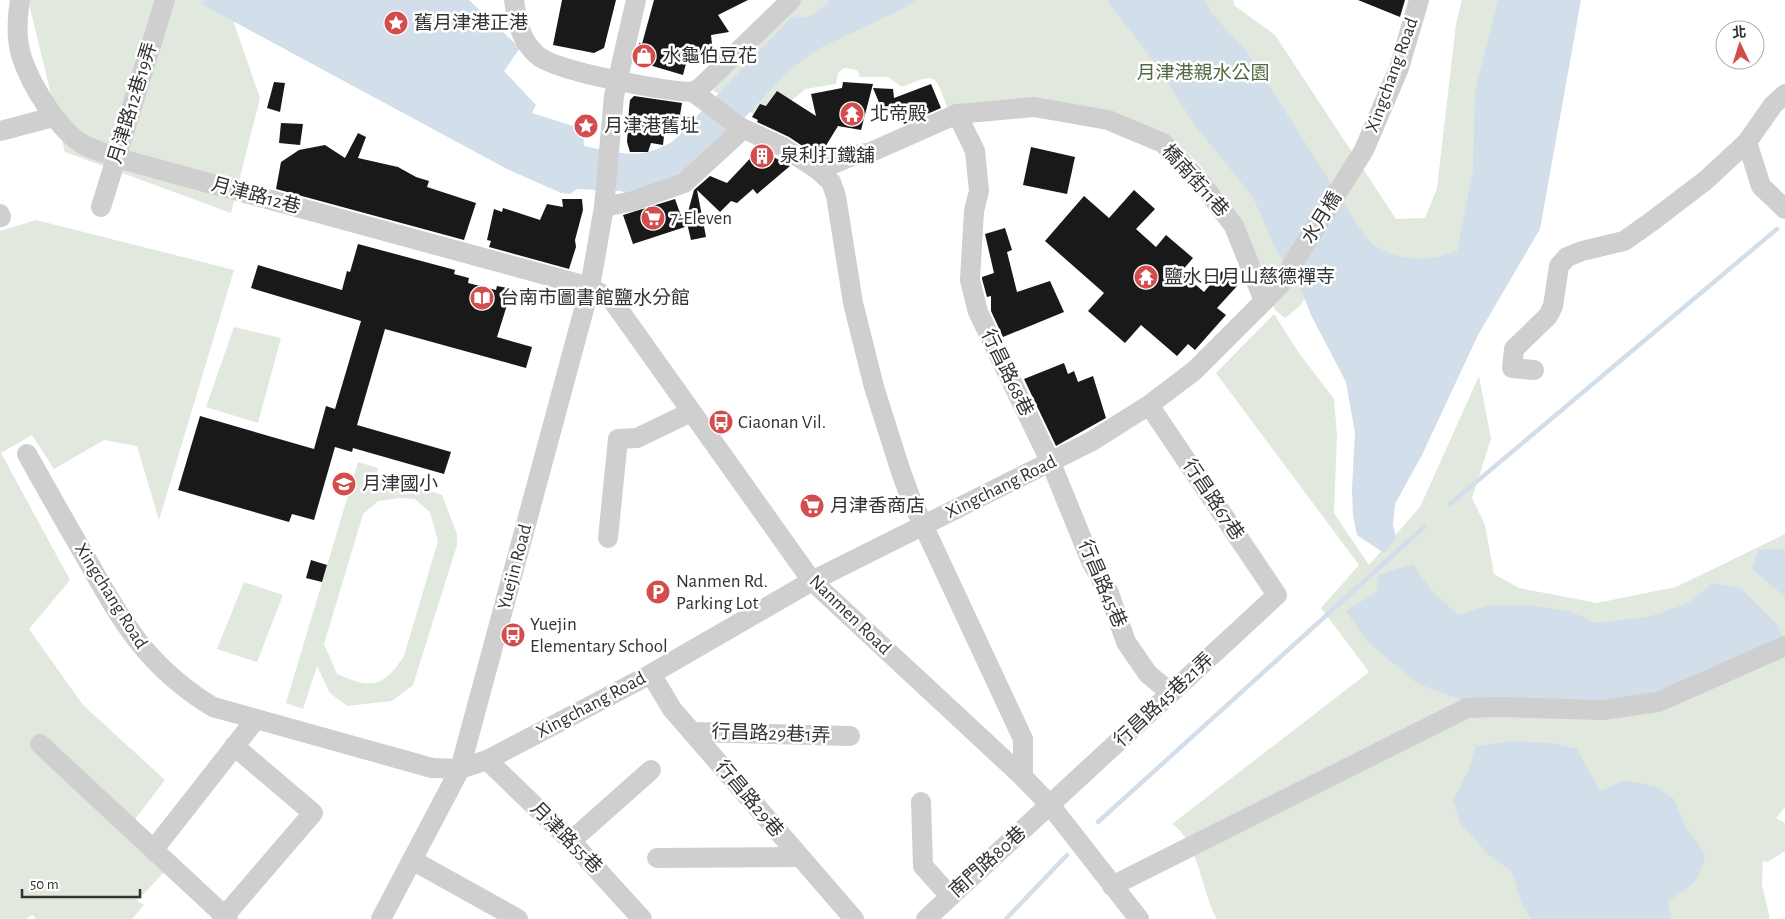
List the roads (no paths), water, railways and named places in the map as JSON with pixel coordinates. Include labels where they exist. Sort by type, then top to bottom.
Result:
[{"type":"street","name":"月津路12巷","points":[[20,0],[17,20],[22,57],[39,95],[53,116],[83,144],[117,157],[590,287]]},
{"type":"street","name":"月津路12巷19弄","points":[[101,207],[165,0]]},
{"type":"street","points":[[514,0],[520,31],[524,40],[537,56],[552,64],[615,88],[701,98],[742,128],[783,148],[818,170],[831,182],[836,196],[853,303],[874,387],[911,499],[1023,739],[1023,777]]},
{"type":"street","name":"Yuejin Road","points":[[380,919],[460,769],[590,287],[604,207],[615,88],[636,0]]},
{"type":"street","points":[[701,98],[702,86],[791,0]]},
{"type":"street","name":"Xingchang Road","points":[[1364,150],[1396,75],[1419,0]]},
{"type":"street","points":[[1534,370],[1512,368],[1514,349],[1548,316],[1553,306],[1559,266],[1567,258],[1582,251],[1624,241],[1706,180],[1747,142],[1785,94]]},
{"type":"street","name":"橋南街11巷","points":[[818,170],[855,155],[871,152],[957,114],[1034,107],[1108,120],[1163,143],[1202,184],[1234,226],[1264,301]]},
{"type":"street","name":"行昌路68巷","points":[[957,114],[975,151],[979,191],[974,211],[970,280],[978,312],[1051,463]]},
{"type":"street","points":[[0,131],[53,116]]},
{"type":"street","points":[[604,207],[633,201],[684,184],[742,128]]},
{"type":"street","points":[[1747,142],[1761,186],[1785,209]]},
{"type":"street","name":"水月橋","points":[[1279,286],[1364,150]]},
{"type":"street","name":"Xingchang Road","points":[[26,454],[129,632],[157,664],[186,691],[213,707],[432,768],[460,769],[487,760],[651,674],[812,581],[1092,441],[1149,405],[1194,371],[1279,286]]},
{"type":"street","name":"Nanmen Road","points":[[590,287],[612,300],[812,581],[1023,777],[1050,805],[1139,919]]},
{"type":"street","name":"行昌路67巷","points":[[1149,405],[1277,595]]},
{"type":"street","points":[[608,538],[618,439],[637,438],[691,412]]},
{"type":"street","name":"行昌路45巷","points":[[1051,463],[1091,561],[1109,593],[1126,642],[1148,674],[1171,693]]},
{"type":"street","name":"行昌路45巷21弄","points":[[1050,805],[1277,595]]},
{"type":"street","points":[[1112,886],[1467,708],[1603,710],[1658,702],[1785,646]]},
{"type":"street","name":"行昌路29巷","points":[[651,674],[672,709],[798,857],[854,919]]},
{"type":"street","points":[[154,849],[256,719]]},
{"type":"street","name":"行昌路29巷1弄","points":[[692,732],[850,736]]},
{"type":"street","points":[[40,744],[154,849],[225,918],[313,812],[234,746]]},
{"type":"street","name":"月津路55巷","points":[[487,760],[571,841],[636,917]]},
{"type":"street","points":[[571,841],[651,770]]},
{"type":"street","points":[[921,802],[923,866],[950,896]]},
{"type":"street","name":"南門路80巷","points":[[926,919],[1050,805]]},
{"type":"street","points":[[657,858],[798,857]]},
{"type":"street","points":[[412,860],[518,919]]},
{"type":"waterway","points":[[1450,504],[1777,229]]},
{"type":"waterway","points":[[1098,822],[1424,527]]},
{"type":"waterway","points":[[1006,919],[1067,855]]},
{"type":"place","name":"舊月津港正港","points":[[396,23]]},
{"type":"place","name":"水龜伯豆花","points":[[644,56]]},
{"type":"place","name":"北帝殿","points":[[852,114]]},
{"type":"place","name":"月津港舊址","points":[[586,126]]},
{"type":"place","name":"泉利打鐵舖","points":[[762,156]]},
{"type":"place","name":"7-Eleven","points":[[653,218]]},
{"type":"place","name":"鹽水日月山慈德禪寺","points":[[1146,277]]},
{"type":"place","name":"台南市圖書館鹽水分館","points":[[482,298]]},
{"type":"place","name":"Ciaonan Vil.","points":[[721,422]]},
{"type":"place","name":"月津國小","points":[[344,484]]},
{"type":"place","name":"月津香商店","points":[[812,506]]},
{"type":"place","name":"Nanmen Rd. Parking Lot","points":[[658,592]]},
{"type":"place","name":"Yuejin Elementary School","points":[[513,635]]},
{"type":"park label","name":"月津港親水公園","points":[[1203,73]]}]
